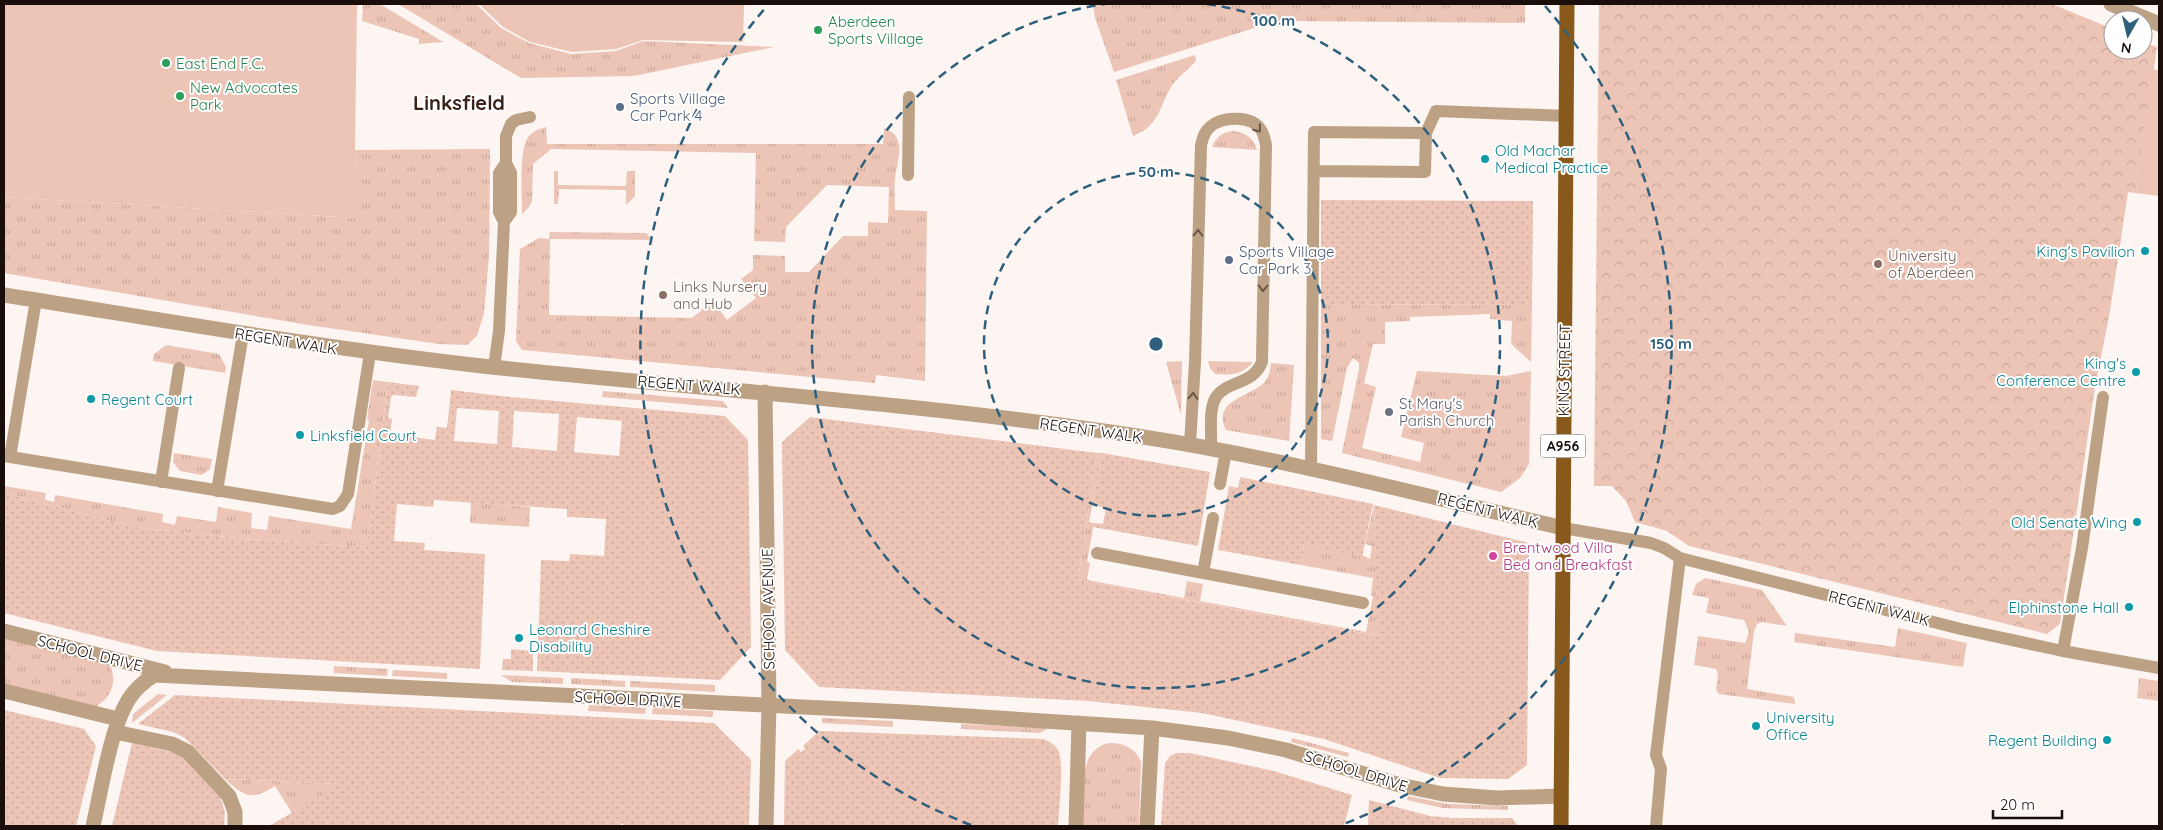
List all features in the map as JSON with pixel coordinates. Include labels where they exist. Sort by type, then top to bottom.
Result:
[{"type":"main road","name":"KING STREET","points":[[1560,826],[1567,4]]},
{"type":"street","points":[[2111,4],[2159,24]]},
{"type":"street","name":"REGENT WALK","points":[[4,295],[370,353],[494,367],[765,392],[1068,426],[1190,444],[1311,468],[1563,528]]},
{"type":"street","name":"SCHOOL AVENUE","points":[[765,392],[769,705],[766,826]]},
{"type":"street","name":"SCHOOL DRIVE","points":[[4,631],[176,675]]},
{"type":"street","name":"SCHOOL DRIVE","points":[[93,826],[117,725],[130,696],[140,684],[154,675],[769,705],[1152,728],[1228,738],[1286,750],[1400,785],[1443,794],[1497,798],[1561,796]]},
{"type":"street","points":[[4,690],[117,725],[172,744],[188,752],[229,796],[235,812],[235,826]]},
{"type":"street","points":[[1076,826],[1079,723]]},
{"type":"street","points":[[1147,826],[1152,728]]},
{"type":"lane","points":[[908,175],[909,97]]},
{"type":"lane","points":[[1314,171],[1425,172],[1426,133],[1436,110],[1566,116]]},
{"type":"lane","points":[[494,367],[499,331],[504,222],[499,212],[499,173],[506,163],[506,136],[511,124],[516,120],[530,116]]},
{"type":"lane","points":[[1190,444],[1195,362],[1201,145],[1204,135],[1210,127],[1219,121],[1235,119],[1252,122],[1261,130],[1266,146],[1262,362],[1259,370],[1245,380],[1230,386],[1217,396],[1213,405],[1220,484]]},
{"type":"lane","points":[[1311,468],[1314,132],[1426,133]]},
{"type":"lane","points":[[36,300],[7,456],[323,509],[333,509],[340,506],[348,494],[370,353]]},
{"type":"lane","points":[[217,491],[243,334]]},
{"type":"lane","points":[[161,482],[179,368]]},
{"type":"lane","points":[[2064,651],[2082,548],[2103,397]]},
{"type":"lane","points":[[1203,573],[1213,518]]},
{"type":"lane","name":"REGENT WALK","points":[[1563,528],[1651,543],[1664,548],[1680,558],[1938,623],[2064,651],[2159,668]]},
{"type":"lane","points":[[1098,553],[1363,603]]},
{"type":"lane","points":[[1656,826],[1661,769],[1656,755],[1680,558]]},
{"type":"green space","name":"New Advocates Park","points":[[4,4],[357,4],[355,150],[358,218],[4,197]]},
{"type":"green space","points":[[363,4],[380,4],[443,42],[419,44],[419,39],[362,21]]},
{"type":"green space","points":[[398,4],[476,4],[501,28],[529,43],[571,54],[616,51],[643,41],[774,47],[634,76],[521,78]]},
{"type":"green space","points":[[479,4],[744,4],[743,42],[643,40],[616,49],[572,52],[530,42],[503,27]]},
{"type":"green space","points":[[1093,4],[1525,4],[1525,23],[1277,21],[1114,72],[1095,18]]},
{"type":"green space","name":"University of Aberdeen","points":[[1599,4],[2052,4],[2103,25],[2103,60],[2153,60],[2153,46],[2157,47],[2136,193],[2128,192],[2110,311],[2097,377],[2090,377],[2089,386],[2095,387],[2060,624],[2047,634],[1689,546],[1667,531],[1635,522],[1626,501],[1612,486],[1594,486]]},
{"type":"green space","points":[[1195,55],[1196,61],[1173,84],[1154,120],[1149,126],[1133,136],[1116,80]]},
{"type":"green space","points":[[2153,69],[2159,71],[2159,196],[2136,193]]},
{"type":"green space","points":[[546,127],[547,144],[883,144],[884,128],[891,132],[899,143],[895,183],[895,210],[927,211],[925,381],[876,375],[875,383],[522,350],[516,341],[520,249],[539,238],[549,239],[550,232],[646,233],[653,240],[550,239],[549,315],[692,318],[713,301],[727,320],[756,298],[741,279],[753,270],[753,255],[785,256],[785,272],[809,272],[843,236],[868,236],[868,222],[888,223],[889,187],[827,185],[786,227],[785,242],[754,241],[756,153],[551,149],[533,164],[532,201],[522,214],[524,146],[530,134]]},
{"type":"green space","points":[[1233,131],[1248,136],[1257,150],[1212,147],[1220,136]]},
{"type":"green space","points":[[490,149],[489,256],[484,313],[477,336],[467,345],[439,344],[308,325],[4,273],[4,197],[357,218],[355,150]]},
{"type":"green space","points":[[554,171],[558,171],[558,185],[626,186],[627,171],[635,171],[635,196],[626,205],[626,190],[559,189],[558,204],[554,204]]},
{"type":"green space","points":[[1321,200],[1533,201],[1532,305],[1321,304]]},
{"type":"green space","points":[[1321,304],[1532,305],[1531,362],[1511,344],[1512,321],[1490,319],[1490,314],[1410,317],[1410,321],[1385,322],[1385,344],[1373,344],[1364,383],[1376,387],[1362,448],[1420,462],[1424,443],[1401,437],[1417,371],[1505,376],[1531,371],[1529,464],[1520,478],[1501,492],[1342,453],[1359,369],[1359,363],[1353,358],[1347,368],[1332,441],[1321,439]]},
{"type":"green space","points":[[166,345],[219,354],[226,367],[225,373],[153,361],[154,354]]},
{"type":"green space","points":[[1182,361],[1181,415],[1166,362]]},
{"type":"green space","points":[[1208,361],[1253,362],[1241,372],[1215,374],[1210,368]]},
{"type":"green space","points":[[1271,363],[1294,365],[1289,441],[1226,430],[1223,420],[1224,412],[1228,406],[1265,382],[1270,372]]},
{"type":"green space","points":[[373,380],[388,382],[369,534],[364,547],[245,539],[134,527],[4,493],[4,486],[46,493],[45,500],[54,502],[55,495],[163,514],[162,522],[175,525],[177,516],[216,522],[218,507],[252,513],[251,528],[267,530],[269,516],[351,529],[369,420],[367,419]]},
{"type":"green space","points":[[388,382],[419,386],[416,397],[393,395],[391,397],[388,418],[392,419],[390,434],[435,440],[437,427],[447,428],[451,390],[725,416],[748,440],[751,647],[720,680],[537,671],[541,560],[569,561],[570,554],[604,556],[606,519],[567,517],[567,509],[434,500],[433,507],[397,504],[394,541],[425,543],[424,550],[485,554],[480,669],[157,651],[4,613],[4,493],[134,527],[245,539],[364,547],[369,534]],"holes":[[[457,408],[499,411],[497,444],[454,441]],[[514,411],[559,414],[557,451],[512,447]],[[577,417],[622,421],[619,456],[574,452]]]},
{"type":"green space","points":[[603,391],[723,401],[728,408],[602,397]]},
{"type":"green space","points":[[810,417],[1097,453],[1078,580],[1378,636],[1374,505],[1529,543],[1527,765],[1508,779],[1440,778],[1324,739],[1202,713],[1088,701],[819,687],[785,650],[782,442]]},
{"type":"green space","points":[[174,453],[212,459],[210,469],[202,475],[180,471],[173,462]]},
{"type":"green space","points":[[1097,453],[1102,453],[1089,522],[1094,523],[1087,562],[1090,563],[1087,580],[1184,598],[1187,581],[1203,584],[1200,601],[1366,632],[1373,596],[1371,595],[1373,578],[1301,565],[1304,544],[1362,555],[1370,559],[1372,546],[1365,544],[1374,505],[1379,636],[1078,580]]},
{"type":"green space","points":[[1102,453],[1210,472],[1198,546],[1093,527],[1094,523],[1103,524],[1106,508],[1092,505]]},
{"type":"green space","points":[[1240,477],[1373,504],[1362,557],[1304,544],[1301,565],[1218,550],[1229,486],[1238,488]]},
{"type":"green space","points":[[471,502],[530,507],[529,527],[470,523]]},
{"type":"green space","points":[[1705,578],[1762,590],[1787,626],[1762,622],[1757,624],[1754,631],[1747,689],[1794,697],[1795,704],[1719,694],[1716,690],[1718,674],[1716,669],[1694,665],[1698,636],[1745,643],[1749,632],[1744,620],[1706,613],[1709,598],[1692,595],[1696,584]]},
{"type":"green space","points":[[1898,628],[1967,643],[1963,667],[1794,642],[1795,633],[1895,647]]},
{"type":"green space","points":[[4,636],[109,664],[112,670],[113,682],[109,694],[106,699],[95,707],[4,685]]},
{"type":"green space","points":[[511,649],[533,651],[533,671],[502,670],[503,659],[511,659]]},
{"type":"green space","points":[[334,666],[388,669],[387,676],[334,673]]},
{"type":"green space","points":[[393,670],[447,673],[447,679],[392,676]]},
{"type":"green space","points":[[501,675],[563,678],[563,684],[512,682]]},
{"type":"green space","points":[[571,678],[625,681],[625,687],[571,684]]},
{"type":"green space","points":[[2139,678],[2159,681],[2159,701],[2137,698]]},
{"type":"green space","points":[[630,681],[715,685],[715,692],[630,687]]},
{"type":"green space","points":[[158,694],[167,695],[132,723],[133,714]]},
{"type":"green space","points":[[175,695],[714,723],[751,760],[749,826],[624,826],[623,823],[619,826],[269,826],[341,784],[225,779],[185,738],[173,732],[138,724]]},
{"type":"green space","points":[[589,705],[646,708],[645,714],[588,711]]},
{"type":"green space","points":[[653,708],[713,711],[713,717],[652,714]]},
{"type":"green space","points":[[4,710],[84,729],[96,746],[76,826],[4,826]]},
{"type":"green space","points":[[822,718],[893,721],[893,727],[822,723]]},
{"type":"green space","points":[[961,724],[1040,727],[1047,729],[1040,733],[961,729]]},
{"type":"green space","points":[[819,731],[1044,739],[1056,747],[1059,752],[1061,778],[1058,826],[784,826],[785,761],[798,749],[801,752],[805,749],[803,746]]},
{"type":"green space","points":[[1292,738],[1349,753],[1348,757],[1291,742]]},
{"type":"green space","points":[[132,743],[171,752],[186,759],[221,798],[225,813],[224,826],[112,826]]},
{"type":"green space","points":[[1109,743],[1128,747],[1135,752],[1141,761],[1139,826],[1083,826],[1083,790],[1086,765],[1098,747]]},
{"type":"green space","points":[[1176,753],[1190,753],[1274,771],[1352,795],[1344,826],[1161,826],[1165,763],[1170,756]]},
{"type":"green space","points":[[225,779],[342,784],[292,813],[275,786],[260,794],[248,795],[238,790]]},
{"type":"green space","points":[[1408,796],[1448,804],[1508,806],[1508,810],[1442,808],[1407,800]]},
{"type":"green space","points":[[1369,800],[1430,816],[1512,818],[1518,826],[1368,826]]},
{"type":"place","name":"Aberdeen Sports Village","points":[[818,30]]},
{"type":"place","name":"East End F.C.","points":[[166,63]]},
{"type":"place","name":"New Advocates Park","points":[[180,96]]},
{"type":"place","name":"Sports Village Car Park 4","points":[[620,107]]},
{"type":"place","name":"Old Machar Medical Practice","points":[[1485,159]]},
{"type":"place","name":"King's Pavilion","points":[[2145,251]]},
{"type":"place","name":"Sports Village Car Park 3","points":[[1229,260]]},
{"type":"place","name":"University of Aberdeen","points":[[1878,264]]},
{"type":"place","name":"Links Nursery and Hub","points":[[663,295]]},
{"type":"place","name":"King's Conference Centre","points":[[2136,372]]},
{"type":"place","name":"Regent Court","points":[[91,399]]},
{"type":"place","name":"St Mary's Parish Church","points":[[1389,412]]},
{"type":"place","name":"Linksfield Court","points":[[300,435]]},
{"type":"place","name":"Old Senate Wing","points":[[2137,522]]},
{"type":"place","name":"Brentwood Villa Bed and Breakfast","points":[[1493,556]]},
{"type":"place","name":"Elphinstone Hall","points":[[2129,607]]},
{"type":"place","name":"Leonard Cheshire Disability","points":[[519,638]]},
{"type":"place","name":"University Office","points":[[1756,726]]},
{"type":"place","name":"Regent Building","points":[[2107,740]]},
{"type":"district","name":"Linksfield","points":[[459,102]]}]
